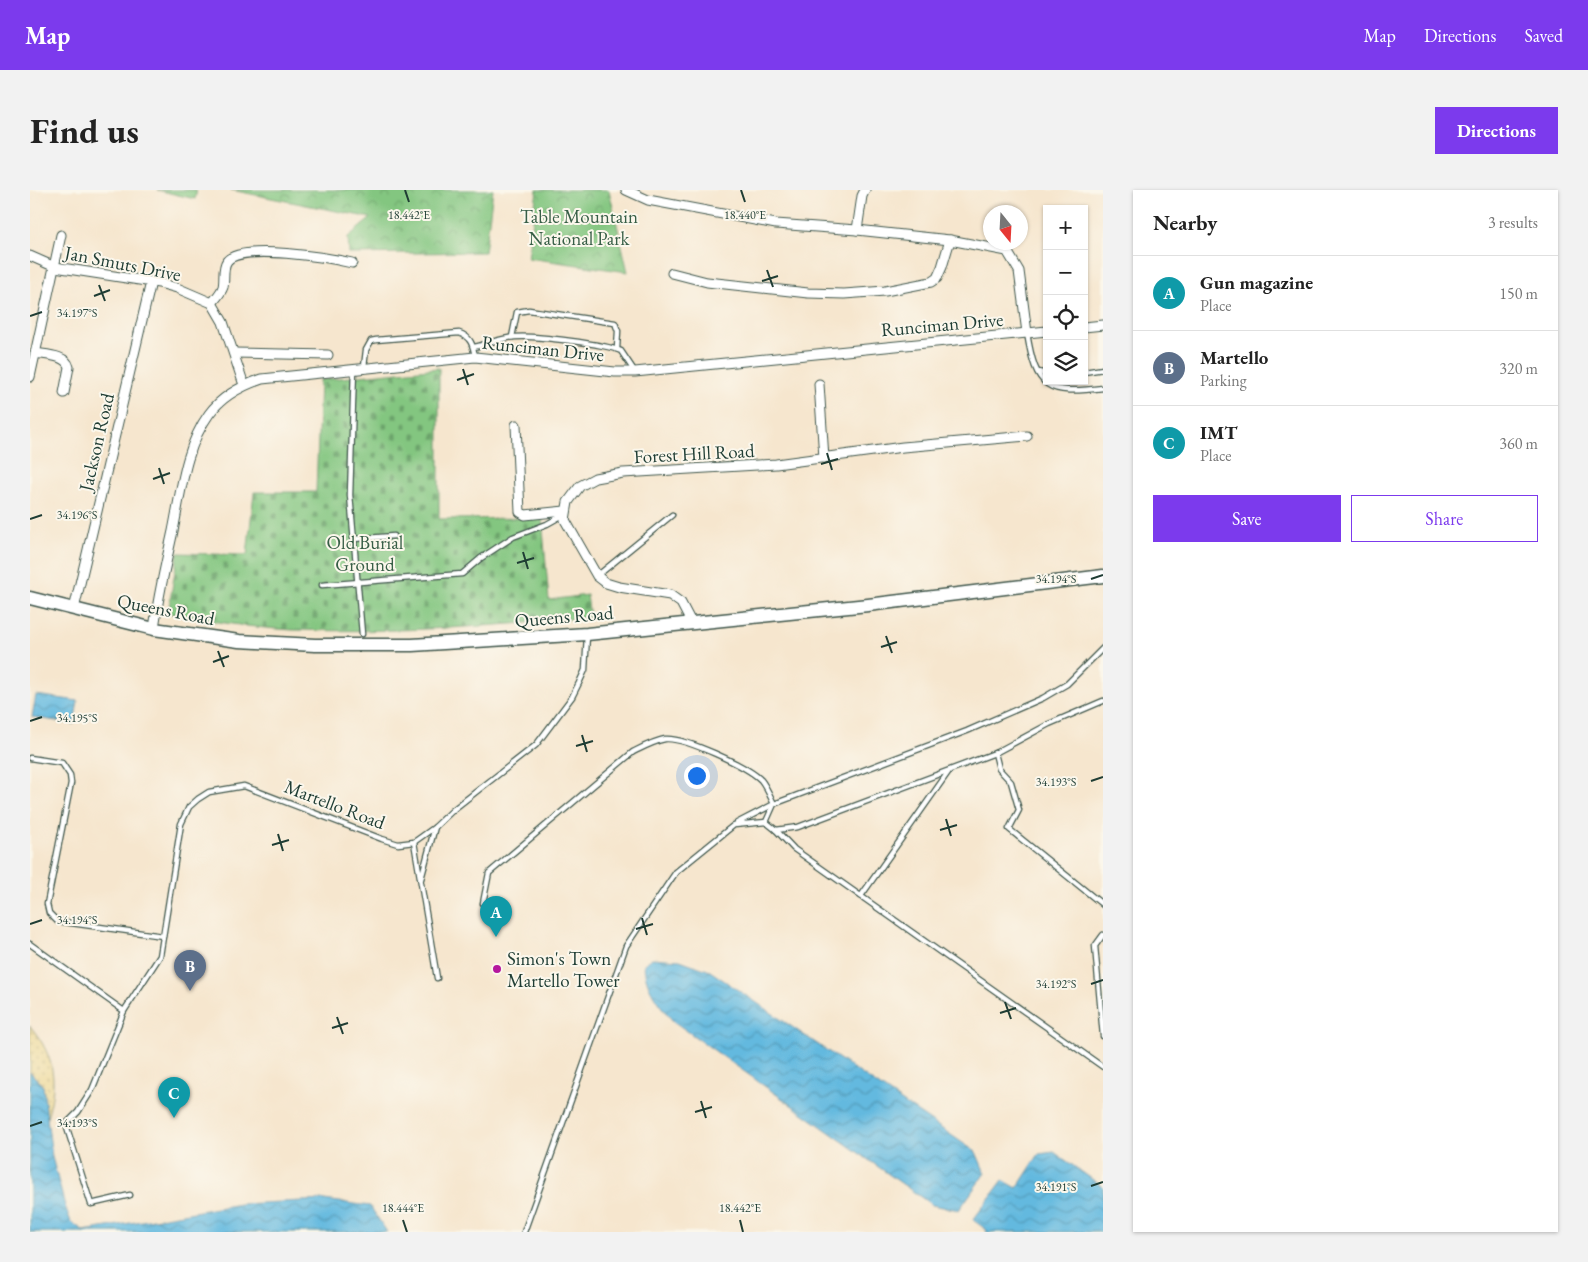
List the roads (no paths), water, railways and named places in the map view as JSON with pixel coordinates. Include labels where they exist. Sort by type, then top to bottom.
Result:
[{"type":"main road","name":"Queens Road","points":[[30,598],[154,628],[239,641],[315,645],[483,642],[692,624],[1103,576]]},
{"type":"street","points":[[626,190],[648,200],[776,224],[858,230],[950,240],[1007,251],[1014,259],[1022,284],[1027,333]]},
{"type":"street","points":[[858,230],[862,196],[865,190]]},
{"type":"street","points":[[30,377],[61,235]]},
{"type":"street","points":[[672,273],[707,282],[808,293],[844,294],[885,291],[931,282],[937,278],[950,240]]},
{"type":"street","points":[[244,385],[223,322],[212,303],[223,286],[225,264],[228,259],[240,254],[316,255],[352,263]]},
{"type":"street","name":"Jan Smuts Drive","points":[[30,256],[55,267],[177,288],[212,303]]},
{"type":"street","name":"Jackson Road","points":[[74,609],[150,282]]},
{"type":"street","points":[[1088,327],[1103,325]]},
{"type":"street","name":"Runciman Drive","points":[[154,628],[177,512],[194,442],[209,413],[226,397],[244,385],[278,376],[364,367],[474,352],[615,372],[635,372],[1043,331]]},
{"type":"street","points":[[35,353],[64,359],[68,363],[69,367],[64,393]]},
{"type":"street","points":[[234,354],[328,355]]},
{"type":"street","points":[[819,384],[824,458]]},
{"type":"street","points":[[516,424],[520,512],[525,516],[565,513],[567,527],[596,576],[606,583],[619,587],[670,595],[681,603],[692,624]]},
{"type":"street","name":"Forest Hill Road","points":[[565,513],[572,493],[594,478],[608,475],[776,464],[903,447],[1027,436]]},
{"type":"lane","points":[[512,337],[517,312],[529,310],[615,323],[618,331],[617,349]]},
{"type":"lane","points":[[364,367],[366,350],[371,341],[459,333],[467,335],[474,352],[512,337],[527,336],[617,349],[625,356],[635,372]]},
{"type":"lane","points":[[1027,333],[1032,361],[1044,383],[1054,389],[1103,388]]},
{"type":"lane","points":[[354,368],[350,495],[362,634]]},
{"type":"lane","points":[[1088,371],[1103,369]]},
{"type":"lane","points":[[1038,372],[1043,373]]},
{"type":"lane","points":[[322,585],[462,574],[481,558],[513,537],[547,524],[565,513]]},
{"type":"lane","points":[[596,576],[672,515]]},
{"type":"lane","points":[[353,539],[394,536]]},
{"type":"lane","points":[[437,978],[414,842],[536,746],[572,697],[579,683],[584,670],[587,634]]},
{"type":"lane","points":[[524,1232],[626,946],[676,872],[734,824],[774,804],[967,731],[1044,698],[1066,684],[1103,648]]},
{"type":"lane","points":[[776,830],[798,827],[995,753],[1049,724],[1103,701]]},
{"type":"lane","points":[[484,903],[490,873],[633,752],[653,742],[667,739],[692,744],[749,771],[762,781],[774,804]]},
{"type":"lane","points":[[995,753],[999,769],[1011,782],[1019,810],[1009,829],[1103,905]]},
{"type":"lane","points":[[30,758],[62,763],[70,775],[71,783],[47,904],[49,913],[57,921],[163,936]]},
{"type":"lane","points":[[861,896],[950,770]]},
{"type":"lane","name":"Martello Road","points":[[130,1195],[91,1204],[67,1128],[68,1122],[78,1112],[92,1090],[124,1011],[160,956],[181,824],[189,808],[209,792],[244,786],[382,839],[398,844],[414,842]]},
{"type":"lane","points":[[766,822],[774,804]]},
{"type":"lane","points":[[734,824],[766,822],[794,849],[1103,1067]]},
{"type":"lane","points":[[420,880],[435,827]]},
{"type":"lane","points":[[1103,935],[1095,946],[1100,1022],[1103,1036]]},
{"type":"lane","points":[[30,944],[124,1011]]},
{"type":"water","points":[[36,695],[78,701],[74,724],[32,717]]},
{"type":"water","points":[[652,958],[680,960],[710,971],[976,1152],[985,1173],[959,1210],[932,1205],[673,1021],[657,1001],[647,980],[644,964]]},
{"type":"water","points":[[30,1072],[43,1086],[52,1157],[65,1206],[71,1222],[84,1231],[240,1204],[324,1200],[370,1206],[387,1232],[30,1232]]},
{"type":"water","points":[[1054,1152],[1103,1187],[1103,1232],[986,1232],[987,1230],[973,1220],[1003,1180],[1017,1188],[1039,1154]]},
{"type":"place","name":"Gun magazine","points":[[496,937]]},
{"type":"place","name":"Simon's Town Martello Tower","points":[[497,969]]},
{"type":"place","name":"Martello","points":[[190,991]]},
{"type":"place","name":"IMT","points":[[174,1118]]},
{"type":"park label","name":"Table Mountain National Park","points":[[579,227]]},
{"type":"park label","name":"Old Burial Ground","points":[[365,553]]}]
